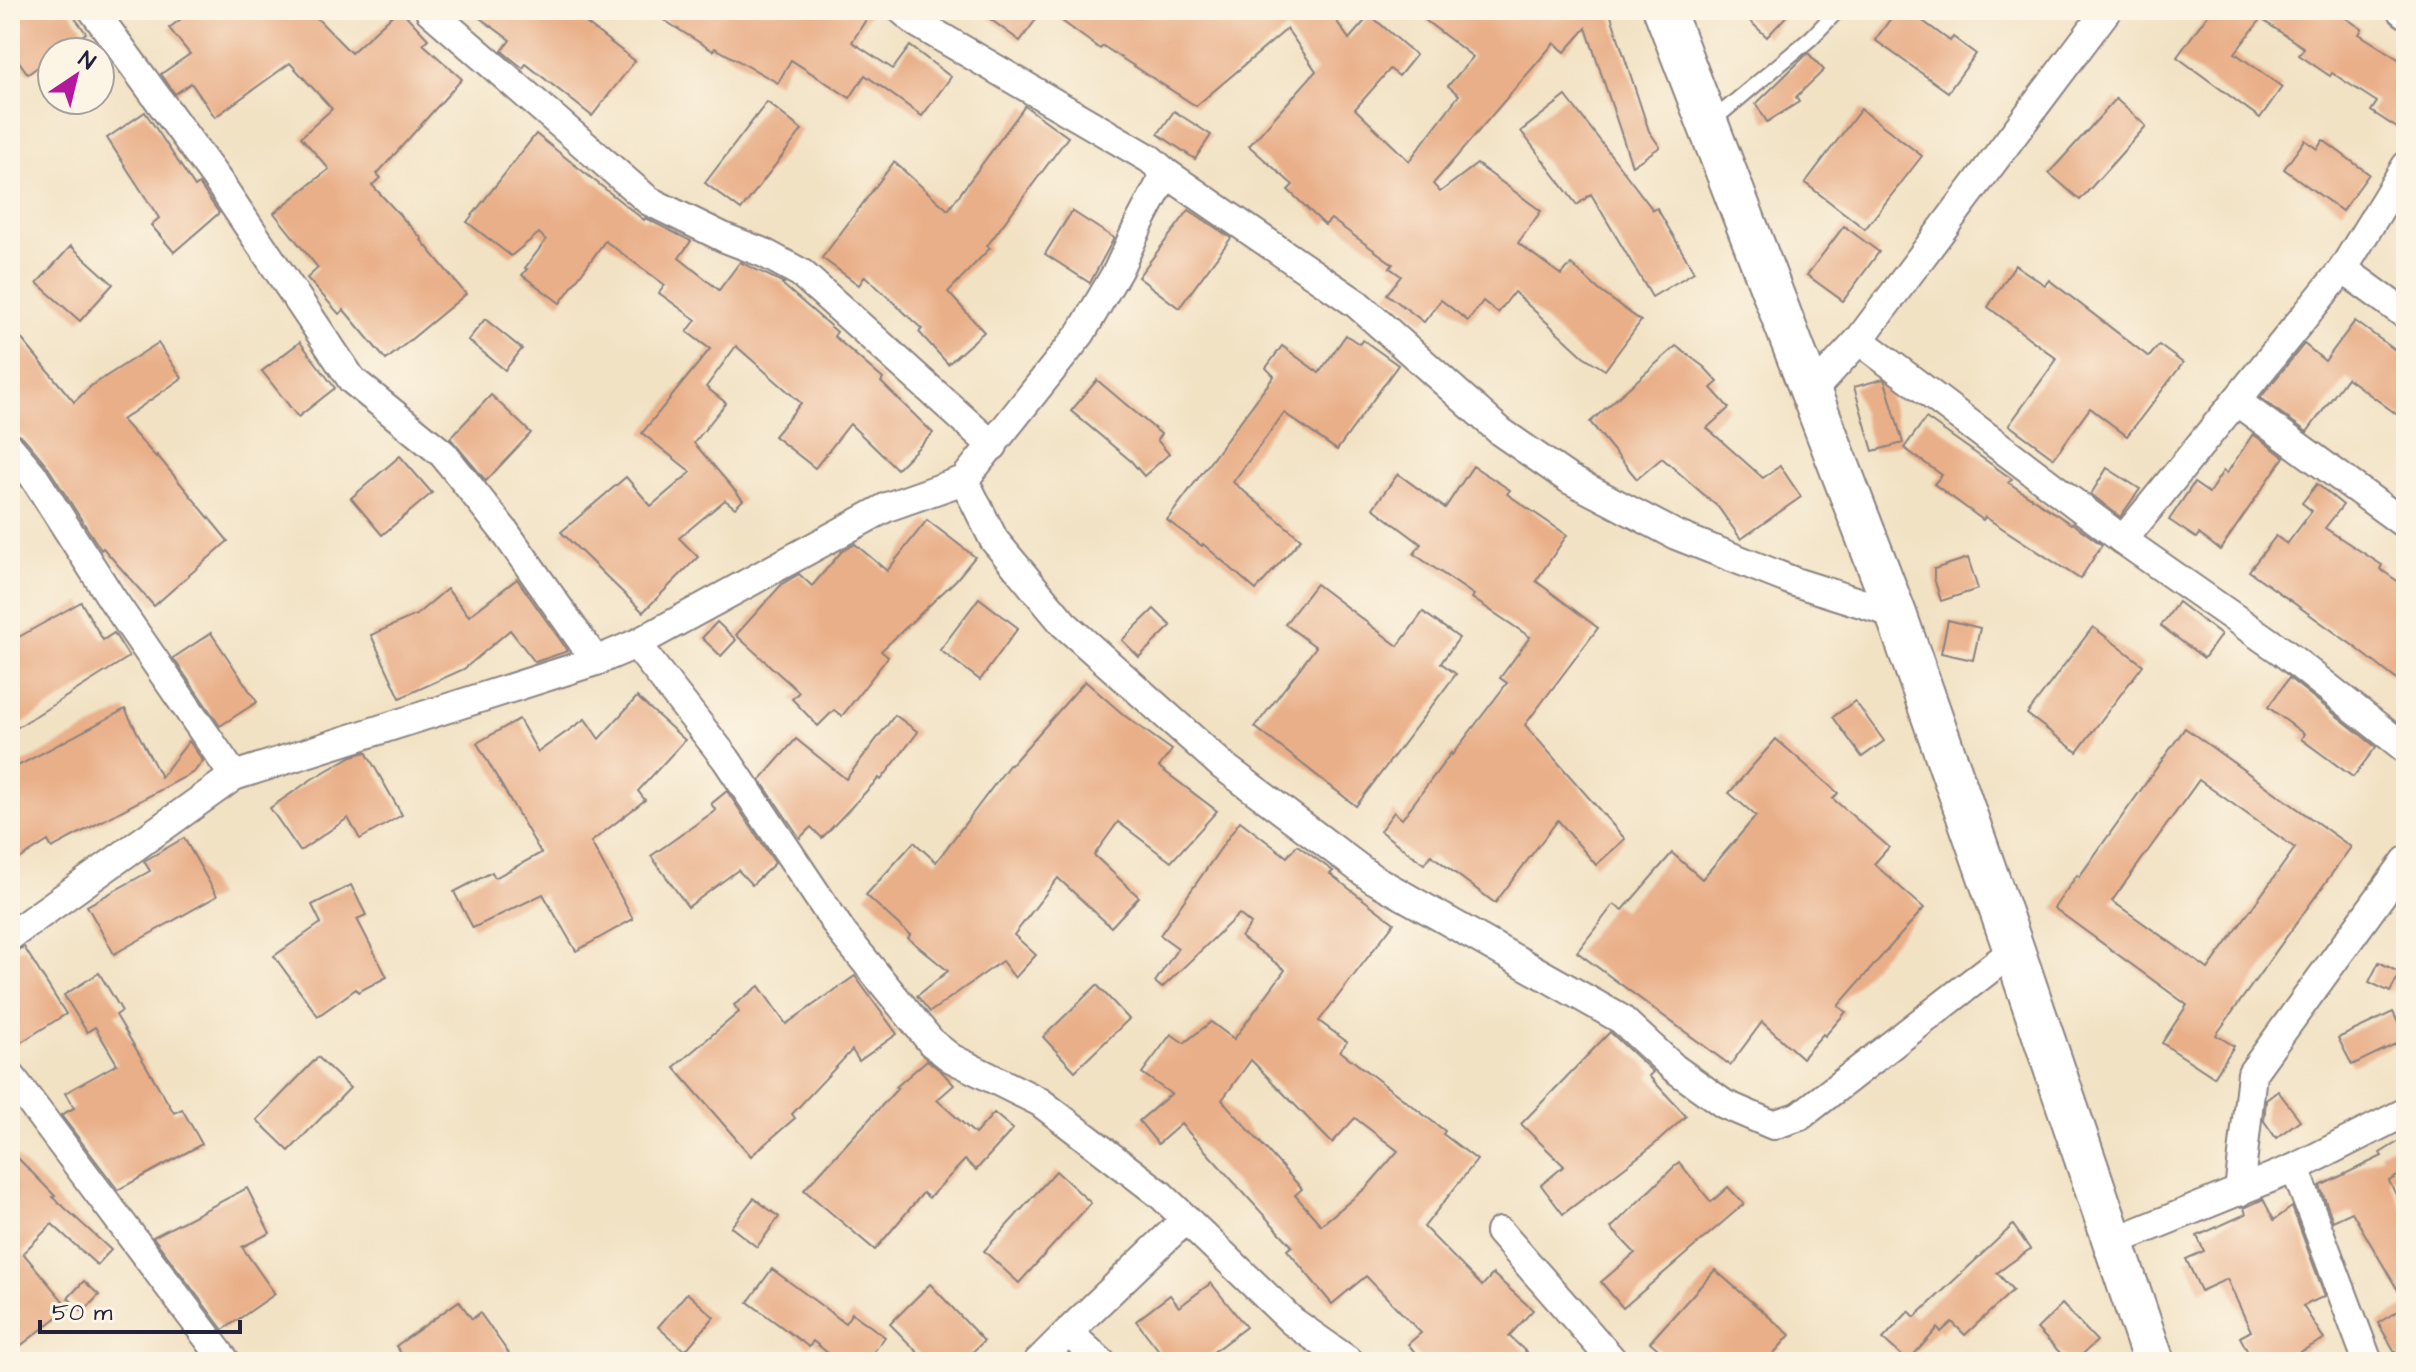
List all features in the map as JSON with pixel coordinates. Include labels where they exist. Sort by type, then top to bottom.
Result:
[{"type":"street","points":[[93,10],[218,181],[352,380],[443,454],[505,532],[596,661]]},
{"type":"street","points":[[902,10],[917,23],[1150,159],[1357,304],[1501,432],[1569,479],[1676,535],[1795,582],[1896,614]]},
{"type":"street","points":[[1664,10],[1896,614],[2154,1362]]},
{"type":"street","points":[[1812,391],[1859,340],[2107,10]]},
{"type":"street","points":[[2401,10],[2406,14]]},
{"type":"street","points":[[430,11],[649,201],[801,273],[993,446]]},
{"type":"street","points":[[2123,540],[2343,269],[2406,166]]},
{"type":"street","points":[[10,936],[234,776],[596,661],[636,644],[887,507],[964,480],[1081,333],[1118,270],[1166,173]]},
{"type":"street","points":[[2343,269],[2406,315]]},
{"type":"street","points":[[1859,340],[2123,540],[2283,652],[2406,749]]},
{"type":"street","points":[[2236,401],[2406,525]]},
{"type":"street","points":[[10,448],[32,474],[112,599],[234,776]]},
{"type":"street","points":[[964,480],[994,540],[1064,624],[1223,766],[1372,878],[1621,1019],[1674,1068],[1724,1104],[1746,1114],[1773,1125],[1800,1116],[2014,950]]},
{"type":"street","points":[[636,644],[726,759],[843,934],[932,1043],[951,1058],[1040,1102],[1161,1195],[1292,1321],[1350,1362]]},
{"type":"street","points":[[2239,1192],[2252,1073],[2406,861]]},
{"type":"street","points":[[10,1075],[226,1362]]},
{"type":"street","points":[[2113,1242],[2295,1168],[2406,1112]]},
{"type":"street","points":[[2295,1168],[2368,1362]]},
{"type":"street","points":[[1038,1362],[1186,1219]]},
{"type":"street","points":[[1500,1232],[1614,1362]]},
{"type":"street","points":[[1068,1332],[1101,1362]]},
{"type":"lane","points":[[1709,124],[1811,38],[1838,10]]},
{"type":"building","points":[[10,10],[69,10],[86,33],[82,36],[36,36],[36,68],[28,74],[10,49]]},
{"type":"building","points":[[193,10],[309,10],[351,53],[401,10],[428,39],[423,44],[462,79],[377,174],[381,178],[372,185],[422,239],[466,294],[386,360],[344,310],[339,314],[307,278],[318,268],[274,213],[329,169],[301,137],[332,109],[290,63],[215,117],[191,83],[175,94],[161,74],[190,54],[169,28]]},
{"type":"building","points":[[469,10],[569,10],[635,61],[592,116],[526,64],[523,68],[502,51],[510,40]]},
{"type":"building","points":[[648,10],[872,10],[852,42],[893,69],[910,46],[951,77],[922,116],[865,75],[850,98],[791,60],[778,83],[715,48],[713,51]]},
{"type":"building","points":[[978,10],[1043,10],[1020,41]]},
{"type":"building","points":[[1047,10],[1329,10],[1349,39],[1370,15],[1416,55],[1399,76],[1390,69],[1355,109],[1409,161],[1459,95],[1448,86],[1473,57],[1412,10],[1609,10],[1649,131],[1660,147],[1632,166],[1586,28],[1565,52],[1554,43],[1433,184],[1440,192],[1477,164],[1541,211],[1518,243],[1561,275],[1571,264],[1600,291],[1641,321],[1605,370],[1583,356],[1514,292],[1498,313],[1483,301],[1468,321],[1441,300],[1424,322],[1387,294],[1401,276],[1390,268],[1393,264],[1331,219],[1325,225],[1288,190],[1293,185],[1249,146],[1316,71],[1287,29],[1196,106],[1103,46],[1100,49]]},
{"type":"building","points":[[1738,10],[1792,10],[1767,37]]},
{"type":"building","points":[[1897,10],[1908,10],[1950,41],[1953,37],[1976,54],[1948,92],[1875,40]]},
{"type":"building","points":[[2211,10],[2334,10],[2362,29],[2359,34],[2406,64],[2406,114],[2397,128],[2371,111],[2377,102],[2299,55],[2304,48],[2261,19],[2235,53],[2282,87],[2260,118],[2177,57]]},
{"type":"building","points":[[1808,53],[1824,70],[1796,97],[1799,102],[1767,122],[1756,104]]},
{"type":"building","points":[[1566,96],[1653,210],[1657,208],[1694,272],[1652,297],[1591,194],[1577,205],[1521,131]]},
{"type":"building","points":[[2116,99],[2146,126],[2080,200],[2049,173]]},
{"type":"building","points":[[767,102],[802,130],[741,210],[705,183]]},
{"type":"building","points":[[1025,106],[1068,137],[987,246],[990,248],[948,292],[984,332],[948,364],[919,332],[922,329],[865,276],[859,285],[822,258],[894,162],[948,210]]},
{"type":"building","points":[[1861,109],[1922,156],[1865,229],[1805,183]]},
{"type":"building","points":[[1174,111],[1211,135],[1195,159],[1158,134]]},
{"type":"building","points":[[145,112],[195,187],[199,184],[219,213],[174,252],[151,225],[159,218],[107,138]]},
{"type":"building","points":[[536,134],[644,220],[691,241],[679,258],[719,290],[740,262],[784,283],[837,332],[834,336],[883,379],[881,382],[933,433],[897,469],[850,424],[815,468],[774,436],[801,403],[736,346],[706,387],[726,403],[694,443],[743,500],[735,508],[725,500],[679,538],[698,557],[643,612],[561,532],[626,477],[651,506],[691,472],[642,433],[710,349],[687,332],[696,320],[659,293],[665,285],[605,241],[560,303],[522,275],[546,240],[539,233],[511,256],[467,222]]},
{"type":"building","points":[[2305,140],[2317,149],[2323,140],[2369,174],[2342,211],[2284,169]]},
{"type":"building","points":[[1189,210],[1231,238],[1179,308],[1138,277]]},
{"type":"building","points":[[1072,211],[1114,238],[1090,283],[1045,254]]},
{"type":"building","points":[[1844,226],[1879,252],[1843,301],[1807,275]]},
{"type":"building","points":[[71,246],[113,284],[80,321],[37,283]]},
{"type":"building","points":[[2015,265],[2045,285],[2049,280],[2149,357],[2159,345],[2183,363],[2127,436],[2090,408],[2054,458],[2009,425],[2057,359],[1988,307]]},
{"type":"building","points":[[485,319],[522,349],[505,370],[468,340]]},
{"type":"building","points":[[2355,321],[2406,358],[2406,421],[2347,378],[2307,432],[2260,398],[2304,344],[2325,361]]},
{"type":"building","points":[[10,325],[74,402],[91,386],[158,343],[182,378],[122,420],[157,455],[228,541],[154,606],[103,548],[101,550],[45,463],[23,437],[10,431]]},
{"type":"building","points":[[1346,335],[1359,344],[1363,340],[1398,365],[1337,450],[1284,413],[1233,482],[1301,539],[1256,590],[1203,544],[1167,520],[1274,376],[1266,368],[1282,346],[1319,373]]},
{"type":"building","points":[[300,342],[335,388],[298,417],[262,371]]},
{"type":"building","points":[[1676,346],[1718,382],[1711,388],[1729,408],[1707,428],[1763,478],[1780,466],[1801,497],[1741,539],[1718,507],[1662,458],[1637,479],[1590,422]]},
{"type":"building","points":[[1883,379],[1903,443],[1873,451],[1854,387]]},
{"type":"building","points":[[1097,380],[1161,434],[1157,440],[1169,454],[1144,476],[1131,461],[1071,411]]},
{"type":"building","points":[[491,395],[531,433],[486,481],[450,438]]},
{"type":"building","points":[[1926,418],[2012,479],[2009,483],[2102,545],[2080,579],[1985,517],[1983,520],[1934,484],[1942,475],[1904,448]]},
{"type":"building","points":[[2253,434],[2284,457],[2220,550],[2199,534],[2196,538],[2169,520],[2194,483],[2209,493],[2223,471],[2227,473]]},
{"type":"building","points":[[400,456],[432,493],[382,535],[351,498]]},
{"type":"building","points":[[1473,466],[1510,490],[1507,494],[1567,535],[1536,581],[1598,628],[1525,725],[1625,839],[1596,865],[1558,820],[1495,903],[1431,855],[1424,864],[1380,831],[1394,812],[1402,819],[1452,755],[1507,683],[1500,678],[1530,637],[1414,554],[1421,544],[1373,508],[1398,474],[1445,508]]},
{"type":"building","points":[[2107,468],[2140,489],[2120,517],[2091,494]]},
{"type":"building","points":[[2317,484],[2343,505],[2325,528],[2382,565],[2380,569],[2406,587],[2406,687],[2249,571],[2276,536],[2287,544],[2312,511],[2302,503]]},
{"type":"building","points":[[927,520],[975,557],[956,580],[881,651],[888,657],[842,716],[834,710],[818,726],[792,699],[799,692],[736,635],[782,584],[799,574],[812,586],[842,551],[855,544],[887,571]]},
{"type":"building","points":[[1968,558],[1978,589],[1941,601],[1934,569]]},
{"type":"building","points":[[517,579],[568,651],[535,662],[510,630],[464,669],[400,698],[371,635],[416,615],[447,589],[469,616]]},
{"type":"building","points":[[1316,584],[1398,646],[1423,612],[1459,638],[1441,663],[1456,674],[1356,806],[1255,727],[1316,647],[1285,624]]},
{"type":"building","points":[[979,598],[1018,628],[980,680],[940,650]]},
{"type":"building","points":[[81,602],[103,640],[114,633],[129,657],[10,732],[10,642]]},
{"type":"building","points":[[2178,602],[2221,635],[2204,658],[2161,626]]},
{"type":"building","points":[[1154,609],[1171,626],[1139,657],[1122,640]]},
{"type":"building","points":[[1948,620],[1980,628],[1973,660],[1941,653]]},
{"type":"building","points":[[717,622],[736,640],[721,656],[702,638]]},
{"type":"building","points":[[2093,627],[2143,665],[2077,752],[2027,714]]},
{"type":"building","points":[[211,633],[257,702],[220,726],[173,658]]},
{"type":"building","points":[[2289,678],[2376,747],[2353,777],[2301,739],[2304,734],[2268,707]]},
{"type":"building","points":[[1085,681],[1125,716],[1172,750],[1159,767],[1217,811],[1171,862],[1118,822],[1094,855],[1139,897],[1111,927],[1058,878],[1014,935],[1036,955],[1015,978],[1002,961],[930,1012],[917,996],[948,971],[908,938],[910,935],[866,895],[914,842],[936,862],[1010,764]]},
{"type":"building","points":[[637,697],[685,740],[638,791],[645,800],[591,842],[633,919],[576,951],[543,894],[473,928],[454,892],[492,872],[495,878],[541,853],[477,743],[519,719],[538,752],[585,719],[599,739]]},
{"type":"building","points":[[1855,701],[1884,741],[1862,757],[1833,717]]},
{"type":"building","points":[[125,709],[161,777],[189,741],[203,761],[194,772],[52,848],[48,841],[10,865],[10,770]]},
{"type":"building","points":[[895,715],[918,732],[881,780],[879,778],[822,838],[811,827],[800,838],[760,780],[796,739],[846,779]]},
{"type":"building","points":[[2185,728],[2351,847],[2216,1035],[2234,1046],[2214,1077],[2162,1043],[2187,1005],[2054,908],[2077,875],[2079,877]],"holes":[[[2199,780],[2295,848],[2208,969],[2112,901]]]},
{"type":"building","points":[[1776,739],[1838,793],[1833,799],[1889,847],[1874,864],[1924,908],[1838,1006],[1846,1012],[1802,1058],[1762,1022],[1730,1065],[1577,952],[1614,904],[1623,910],[1672,853],[1702,879],[1756,816],[1729,793]]},
{"type":"building","points":[[366,752],[402,815],[360,839],[348,818],[300,851],[270,808],[312,779],[352,756]]},
{"type":"building","points":[[727,791],[775,863],[752,885],[738,870],[688,907],[651,856],[716,810],[711,804]]},
{"type":"building","points":[[1240,821],[1287,857],[1297,845],[1394,923],[1319,1021],[1347,1042],[1340,1051],[1445,1131],[1443,1134],[1477,1160],[1424,1227],[1482,1286],[1493,1274],[1533,1310],[1509,1336],[1537,1362],[1423,1362],[1408,1344],[1421,1333],[1366,1276],[1332,1304],[1287,1250],[1292,1246],[1181,1124],[1158,1144],[1139,1121],[1171,1094],[1142,1073],[1171,1034],[1184,1043],[1211,1022],[1234,1039],[1285,970],[1241,937],[1251,924],[1239,914],[1162,988],[1155,982],[1178,948],[1160,935]],"holes":[[[1251,1060],[1332,1143],[1355,1118],[1398,1151],[1367,1187],[1321,1225],[1295,1195],[1302,1189],[1222,1100]]]},
{"type":"building","points":[[184,838],[217,896],[114,954],[87,906],[150,871],[144,861]]},
{"type":"building","points":[[351,885],[366,915],[357,919],[387,977],[358,992],[356,989],[318,1016],[274,956],[321,923],[312,905]]},
{"type":"building","points":[[24,947],[66,1014],[10,1049],[10,953]]},
{"type":"building","points":[[2379,962],[2400,973],[2390,992],[2369,982]]},
{"type":"building","points":[[99,973],[122,1011],[116,1015],[174,1113],[182,1109],[202,1144],[118,1190],[61,1115],[74,1108],[65,1093],[117,1064],[95,1027],[87,1032],[64,995]]},
{"type":"building","points":[[855,976],[897,1034],[859,1061],[852,1050],[792,1114],[795,1118],[751,1156],[674,1067],[739,1012],[734,1005],[759,986],[786,1024]]},
{"type":"building","points":[[1097,985],[1129,1019],[1075,1071],[1043,1037]]},
{"type":"building","points":[[2393,1012],[2406,1039],[2352,1065],[2338,1038]]},
{"type":"building","points":[[1610,1032],[1653,1072],[1649,1076],[1686,1116],[1655,1144],[1563,1214],[1541,1185],[1564,1166],[1521,1124]]},
{"type":"building","points":[[318,1057],[350,1088],[289,1151],[257,1120]]},
{"type":"building","points":[[927,1060],[954,1085],[937,1100],[975,1134],[994,1113],[1013,1129],[976,1170],[965,1160],[929,1198],[923,1193],[875,1250],[804,1190],[896,1087]]},
{"type":"building","points":[[2278,1091],[2300,1120],[2276,1138],[2264,1121],[2266,1100]]},
{"type":"building","points":[[2406,1137],[2406,1171],[2389,1181],[2406,1215],[2406,1304],[2352,1212],[2333,1221],[2320,1186],[2382,1156],[2380,1153]]},
{"type":"building","points":[[10,1150],[53,1197],[111,1250],[97,1265],[52,1224],[23,1253],[69,1308],[10,1354]]},
{"type":"building","points":[[1679,1162],[1711,1202],[1728,1187],[1744,1204],[1623,1308],[1601,1282],[1635,1253],[1611,1228]]},
{"type":"building","points":[[1056,1171],[1091,1203],[1019,1283],[984,1251]]},
{"type":"building","points":[[247,1188],[270,1233],[242,1247],[275,1294],[223,1330],[153,1237]]},
{"type":"building","points":[[754,1198],[779,1217],[757,1247],[731,1227]]},
{"type":"building","points":[[2263,1199],[2274,1220],[2292,1207],[2325,1296],[2303,1306],[2324,1339],[2282,1362],[2253,1362],[2240,1337],[2251,1331],[2227,1279],[2201,1291],[2186,1259],[2204,1251],[2197,1236],[2246,1214],[2244,1208]]},
{"type":"building","points":[[2013,1225],[2030,1249],[1997,1273],[2013,1290],[1965,1335],[1952,1322],[1941,1332],[1938,1328],[1908,1361],[1883,1339],[1909,1311],[1915,1317]]},
{"type":"building","points":[[772,1269],[845,1323],[852,1313],[885,1337],[866,1362],[839,1362],[813,1341],[809,1347],[748,1302]]},
{"type":"building","points":[[1715,1270],[1790,1335],[1766,1362],[1673,1362],[1650,1342]]},
{"type":"building","points":[[84,1281],[99,1295],[83,1312],[68,1298]]},
{"type":"building","points":[[1211,1283],[1246,1327],[1200,1362],[1168,1362],[1136,1321],[1170,1295],[1179,1307]]},
{"type":"building","points":[[930,1284],[984,1341],[962,1362],[927,1362],[890,1324]]},
{"type":"building","points":[[687,1293],[714,1317],[685,1351],[658,1327]]},
{"type":"building","points":[[459,1301],[472,1319],[480,1313],[515,1362],[407,1362],[396,1346]]},
{"type":"building","points":[[2062,1304],[2097,1341],[2074,1362],[2069,1362],[2037,1329]]},
{"type":"building","points":[[2406,1306],[2406,1362],[2401,1362],[2378,1323]]}]
